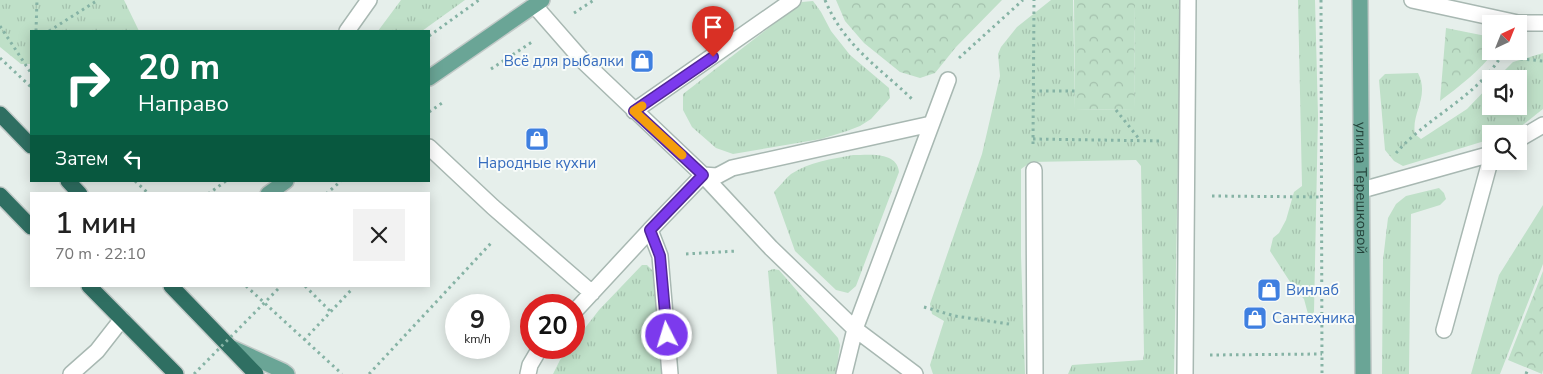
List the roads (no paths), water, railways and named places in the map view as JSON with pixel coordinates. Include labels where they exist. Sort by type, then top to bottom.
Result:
[{"type":"highway","points":[[0,114],[30,145]]},
{"type":"highway","points":[[69,182],[78,192]]},
{"type":"highway","points":[[0,196],[30,226]]},
{"type":"highway","points":[[91,287],[176,374]]},
{"type":"highway","points":[[172,287],[256,374]]},
{"type":"main road","name":"улица Терешковой","points":[[1360,0],[1370,188],[1363,374]]},
{"type":"main road","points":[[430,77],[538,3]]},
{"type":"main road","points":[[271,192],[285,182]]},
{"type":"main road","points":[[230,347],[283,370],[287,374]]},
{"type":"street","points":[[348,30],[369,0]]},
{"type":"street","points":[[634,111],[794,0]]},
{"type":"street","points":[[1186,374],[1188,0]]},
{"type":"street","points":[[1412,0],[1518,23],[1543,24]]},
{"type":"street","points":[[538,3],[553,28],[583,61],[703,175],[771,248],[855,329],[915,374]]},
{"type":"street","points":[[844,374],[855,329],[948,80]]},
{"type":"street","points":[[703,175],[717,176],[732,168],[931,124]]},
{"type":"street","points":[[1527,134],[1543,125]]},
{"type":"street","points":[[430,148],[592,293]]},
{"type":"street","points":[[1370,188],[1482,158]]},
{"type":"street","points":[[1034,170],[1035,374]]},
{"type":"street","points":[[1444,330],[1487,170]]},
{"type":"street","points":[[585,300],[703,175]]},
{"type":"street","points":[[650,230],[660,256],[670,374]]},
{"type":"street","points":[[72,374],[97,351],[122,319]]},
{"type":"street","points":[[528,374],[534,359]]},
{"type":"place","name":"Всё для рыбалки","points":[[642,61]]},
{"type":"place","name":"Народные кухни","points":[[537,139]]},
{"type":"place","name":"Винлаб","points":[[1269,290]]},
{"type":"place","name":"Сантехника","points":[[1255,318]]}]
